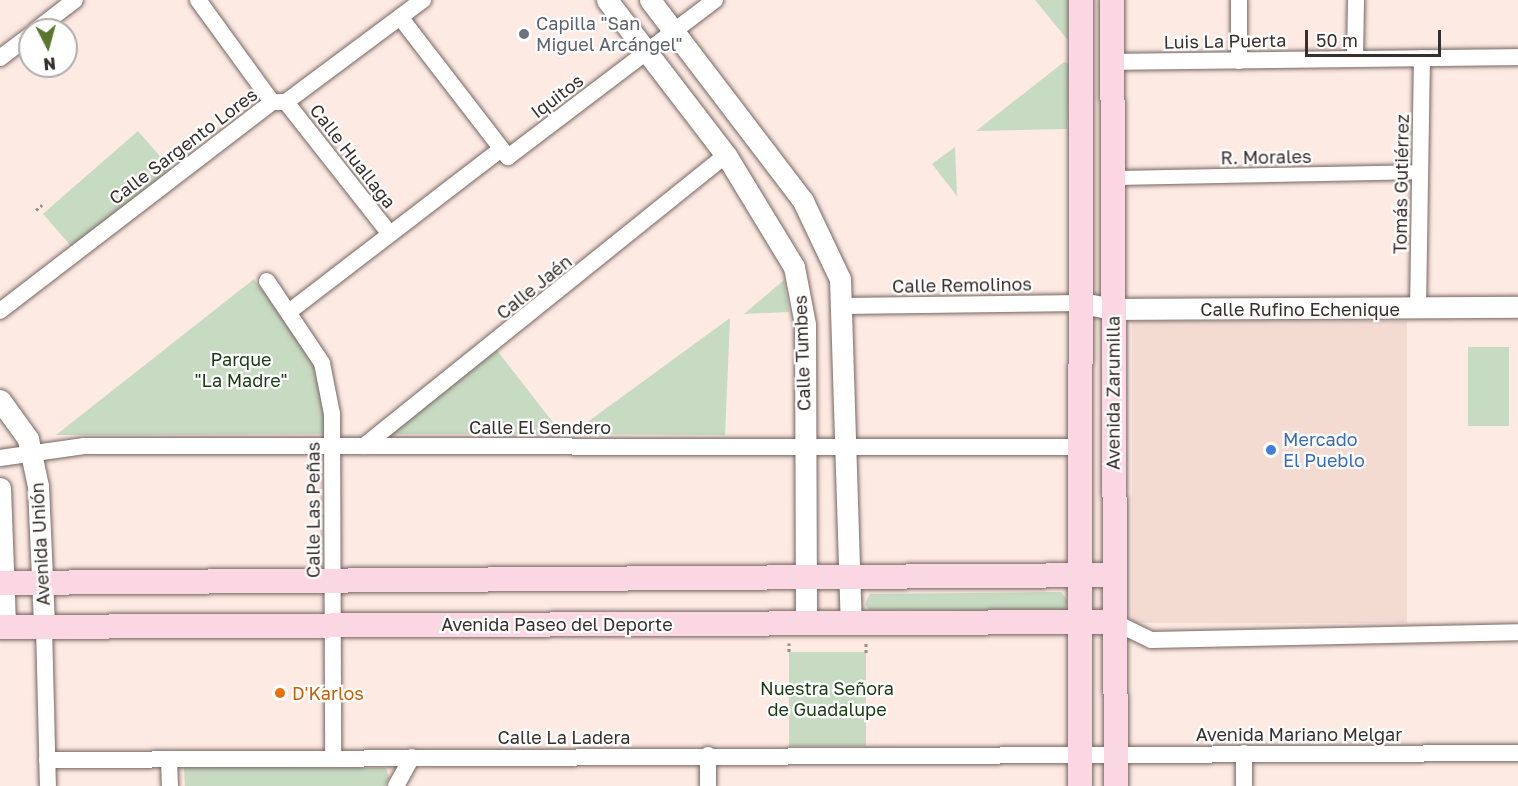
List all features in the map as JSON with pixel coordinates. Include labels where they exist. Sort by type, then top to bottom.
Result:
[{"type":"main road","name":"Avenida Zarumilla","points":[[1080,786],[1081,0]]},
{"type":"main road","name":"Avenida Zarumilla","points":[[1112,0],[1113,575],[1116,786]]},
{"type":"main road","points":[[2,583],[1113,575]]},
{"type":"main road","name":"Avenida Paseo del Deporte","points":[[3,627],[1114,622]]},
{"type":"street","points":[[52,18],[75,0]]},
{"type":"street","name":"Calle Huallaga","points":[[198,0],[279,102],[390,234]]},
{"type":"street","name":"Calle Sargento Lores","points":[[0,311],[279,102],[423,0]]},
{"type":"street","name":"Calle Tumbes","points":[[607,0],[726,155],[781,237],[797,276],[805,324],[806,623]]},
{"type":"street","points":[[650,0],[803,201],[830,251],[843,306],[851,623]]},
{"type":"street","name":"Iquitos","points":[[290,311],[390,234],[648,53],[716,0]]},
{"type":"street","points":[[1239,0],[1239,61]]},
{"type":"street","points":[[1355,59],[1356,0]]},
{"type":"street","points":[[400,17],[505,153]]},
{"type":"street","points":[[0,58],[18,44]]},
{"type":"street","name":"Luis La Puerta","points":[[1112,62],[1518,57]]},
{"type":"street","name":"Tomás Gutiérrez","points":[[1418,310],[1422,58]]},
{"type":"street","name":"Calle Jaén","points":[[364,446],[726,155]]},
{"type":"street","name":"R. Morales","points":[[1111,178],[1420,172]]},
{"type":"street","name":"Calle Las Peñas","points":[[267,281],[290,311],[322,363],[332,446],[333,758]]},
{"type":"street","name":"Calle Remolinos","points":[[843,306],[1082,303]]},
{"type":"street","name":"Calle Rufino Echenique","points":[[1082,303],[1113,309],[1418,310],[1518,307]]},
{"type":"street","name":"Avenida Unión","points":[[0,400],[31,451],[44,583],[44,626]]},
{"type":"street","name":"Calle El Sendero","points":[[0,458],[31,451],[84,446],[1082,447]]},
{"type":"street","name":"Avenida Unión","points":[[0,488],[3,627]]},
{"type":"street","points":[[1114,622],[1151,640],[1518,632]]},
{"type":"street","points":[[44,626],[48,786]]},
{"type":"street","name":"Avenida Mariano Melgar","points":[[1080,753],[1518,753]]},
{"type":"street","name":"Calle La Ladera","points":[[47,760],[1080,753]]},
{"type":"street","points":[[1244,753],[1244,786]]},
{"type":"street","points":[[708,755],[708,786]]},
{"type":"street","points":[[396,786],[412,757]]},
{"type":"street","points":[[169,759],[170,786]]},
{"type":"path","points":[[36,210],[42,206]]},
{"type":"shaded area","name":"Mercado El Pueblo","points":[[1132,321],[1407,321],[1407,623],[1132,623]]},
{"type":"green space","points":[[1035,0],[1068,0],[1068,39],[1066,38]]},
{"type":"green space","points":[[1064,62],[1069,64],[1067,129],[976,131]]},
{"type":"green space","points":[[138,131],[173,171],[78,254],[43,214]]},
{"type":"green space","points":[[955,147],[957,196],[932,164]]},
{"type":"green space","name":"Parque \"La Madre\"","points":[[254,279],[314,361],[327,434],[56,435]]},
{"type":"green space","points":[[784,280],[789,312],[744,314]]},
{"type":"green space","points":[[730,318],[725,435],[571,434]]},
{"type":"green space","points":[[492,344],[562,434],[381,434]]},
{"type":"green space","points":[[1468,347],[1509,347],[1509,426],[1468,426]]},
{"type":"green space","points":[[1061,592],[1068,601],[1064,611],[869,610],[865,604],[870,594]]},
{"type":"green space","name":"Nuestra Señora de Guadalupe","points":[[789,652],[866,652],[866,746],[789,746]]},
{"type":"green space","points":[[184,767],[386,768],[389,778],[385,786],[185,786]]},
{"type":"place","name":"Capilla \"San Miguel Arcángel\"","points":[[524,34]]},
{"type":"place","name":"Mercado El Pueblo","points":[[1271,450]]},
{"type":"place","name":"D'Karlos","points":[[280,693]]}]
